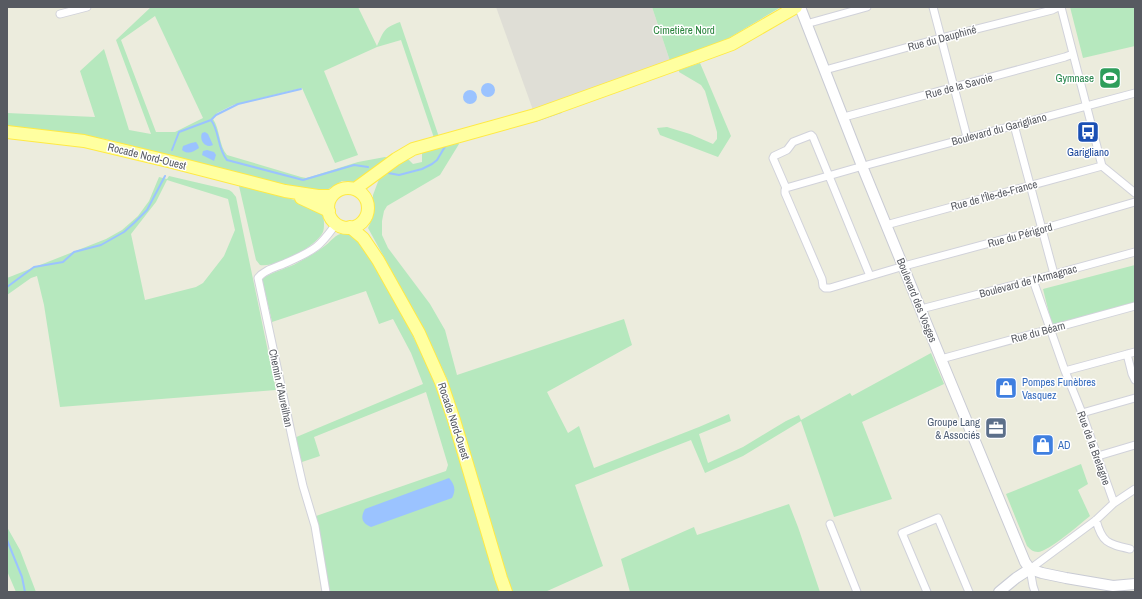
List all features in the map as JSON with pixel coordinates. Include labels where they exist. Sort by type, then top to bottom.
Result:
[{"type":"main road","points":[[356,189],[396,159],[413,149],[535,115],[732,44],[796,7]]},
{"type":"main road","name":"Boulevard des Vosges","points":[[800,7],[940,359],[1025,562],[1030,569]]},
{"type":"main road","name":"Rocade Nord-Ouest","points":[[7,132],[84,141],[285,191],[318,196],[332,196]]},
{"type":"main road","points":[[366,198],[377,174]]},
{"type":"main road","points":[[342,189],[356,189],[366,198],[368,210],[364,220],[360,224],[350,227],[342,227],[336,224],[330,216],[330,201],[332,196],[342,189]]},
{"type":"main road","name":"Rocade Nord-Ouest","points":[[285,191],[329,211]]},
{"type":"main road","name":"Rocade Nord-Ouest","points":[[364,220],[378,260]]},
{"type":"main road","name":"Rocade Nord-Ouest","points":[[350,227],[363,238],[378,260],[419,333],[442,382],[506,592]]},
{"type":"main road","points":[[999,592],[1030,569],[1042,574],[1114,589],[1135,584]]},
{"type":"street","points":[[60,14],[87,7]]},
{"type":"street","points":[[806,24],[867,7]]},
{"type":"street","points":[[933,7],[967,138]]},
{"type":"street","points":[[1060,7],[1102,166],[1135,193]]},
{"type":"street","name":"Rue du Dauphiné","points":[[825,70],[1060,7]]},
{"type":"street","name":"Rue de la Savoie","points":[[844,117],[1073,54]]},
{"type":"street","name":"Boulevard du Garigliano","points":[[786,188],[862,166],[1135,93]]},
{"type":"street","points":[[1014,125],[1054,274]]},
{"type":"street","points":[[786,188],[773,158],[774,156],[787,150],[793,142],[811,135],[870,276]]},
{"type":"street","name":"Rue de l'Île-de-France","points":[[886,225],[1102,166]]},
{"type":"street","name":"Rue du Périgord","points":[[786,188],[785,193],[825,288],[830,288],[1135,202]]},
{"type":"street","name":"Chemin d'Aureilhan","points":[[326,592],[315,526],[303,486],[258,278],[267,271],[316,247],[329,234],[336,224]]},
{"type":"street","name":"Boulevard de l'Armagnac","points":[[921,309],[1135,252]]},
{"type":"street","name":"Rue de la Bretagne","points":[[1033,280],[1114,503]]},
{"type":"street","name":"Rue du Béarn","points":[[940,359],[1135,306]]},
{"type":"street","points":[[1065,371],[1135,352]]},
{"type":"street","points":[[1127,354],[1135,380]]},
{"type":"street","points":[[1082,413],[1135,398]]},
{"type":"street","points":[[1098,456],[1135,445]]},
{"type":"street","points":[[1030,569],[1096,520],[1114,503],[1135,489]]},
{"type":"street","points":[[927,592],[902,533],[938,518],[969,592]]},
{"type":"street","points":[[1096,520],[1099,530],[1106,542],[1115,546],[1130,549]]},
{"type":"street","points":[[830,524],[858,592]]},
{"type":"street","name":"Boulevard des Vosges","points":[[1030,569],[1035,592]]},
{"type":"shaded area","points":[[496,7],[652,7],[670,61],[533,110]]},
{"type":"green space","points":[[151,7],[358,7],[377,46],[387,28],[400,22],[439,137],[434,138],[401,40],[377,47],[324,71],[358,155],[335,163],[302,88],[233,105],[217,113],[213,119],[222,147],[227,155],[301,177],[310,177],[358,162],[385,157],[388,158],[384,163],[354,182],[342,181],[325,191],[276,184],[105,139],[7,126],[7,113],[95,117],[80,71],[104,49],[129,130],[151,134],[116,40]],"holes":[[[155,16],[203,118],[175,132],[156,132],[121,40]]]},
{"type":"green space","name":"Cimetière Nord","points":[[652,7],[781,7],[724,41],[670,61]]},
{"type":"green space","points":[[1070,7],[1135,7],[1135,46],[1083,58]]},
{"type":"green space","points":[[700,63],[731,136],[718,157],[660,135],[657,128],[667,127],[690,134],[713,144],[717,139],[717,132],[705,91],[701,85],[679,72],[679,70]]},
{"type":"green space","points":[[457,141],[459,144],[440,175],[387,206],[384,211],[382,221],[382,235],[388,248],[430,304],[445,330],[457,375],[624,319],[632,345],[547,392],[568,433],[579,426],[594,468],[729,414],[731,421],[699,434],[708,463],[743,447],[786,421],[799,415],[801,420],[850,393],[852,396],[931,353],[944,384],[862,422],[892,499],[834,517],[801,421],[743,456],[705,473],[691,440],[575,485],[603,566],[545,592],[512,592],[494,539],[447,379],[424,330],[368,228],[372,219],[373,195],[379,179],[390,168],[405,160],[409,160],[413,164],[422,162],[422,153],[424,150]]},
{"type":"green space","points":[[169,176],[229,190],[236,197],[276,390],[60,407],[44,305],[37,276],[31,278],[7,295],[7,278],[106,239],[122,230],[138,216],[149,201],[159,177],[167,179]],"holes":[[[167,180],[228,199],[235,230],[224,256],[203,283],[196,287],[145,300],[131,234],[156,202]]]},
{"type":"green space","points":[[239,186],[282,196],[314,208],[322,214],[324,220],[323,232],[312,244],[295,255],[276,263],[260,265],[256,260]]},
{"type":"green space","points":[[343,233],[359,238],[405,319],[438,389],[499,592],[330,592],[316,516],[446,471],[448,465],[426,392],[314,437],[320,456],[299,463],[294,438],[423,384],[411,353],[393,319],[379,324],[366,291],[272,322],[262,279],[306,258],[323,248],[336,236]]},
{"type":"green space","points":[[1135,265],[1135,302],[1052,325],[1043,289]]},
{"type":"green space","points":[[1081,464],[1088,484],[1078,490],[1090,516],[1049,548],[1038,552],[1033,551],[1027,546],[1006,494]]},
{"type":"green space","points":[[789,504],[820,592],[630,592],[621,559],[694,527],[697,535]]},
{"type":"green space","points":[[7,527],[20,550],[36,592],[16,592],[7,571]]},
{"type":"water","points":[[488,83],[493,85],[495,90],[493,95],[488,97],[483,95],[481,90],[483,85]]},
{"type":"water","points":[[467,90],[473,90],[477,94],[477,100],[473,104],[467,104],[463,100],[463,94]]},
{"type":"water","points":[[205,132],[208,134],[213,145],[207,146],[203,143],[201,136],[202,133]]},
{"type":"water","points":[[196,142],[199,148],[195,151],[188,153],[182,150],[183,146]]},
{"type":"water","points":[[207,150],[214,152],[216,155],[214,161],[202,155],[203,151]]},
{"type":"water","points":[[449,478],[453,483],[454,488],[452,498],[371,527],[364,522],[362,518],[365,509]]},
{"type":"waterway","points":[[211,120],[216,115],[238,104],[301,89]]},
{"type":"waterway","points":[[535,121],[561,112]]},
{"type":"waterway","points":[[172,150],[179,132],[211,120],[227,160],[303,180],[354,165],[368,167]]},
{"type":"waterway","points":[[388,173],[399,175],[422,169],[437,160],[446,145]]},
{"type":"waterway","points":[[7,287],[34,267],[63,262],[74,252],[101,245],[124,232],[147,210],[165,176]]},
{"type":"waterway","points":[[7,540],[22,577],[25,592]]},
{"type":"place","name":"Gymnase","points":[[1110,78]]},
{"type":"place","name":"Garigliano","points":[[1088,132]]},
{"type":"place","name":"Pompes Funèbres Vasquez","points":[[1006,388]]},
{"type":"place","name":"Groupe Lang & Associés","points":[[996,428]]},
{"type":"place","name":"AD","points":[[1043,445]]}]
